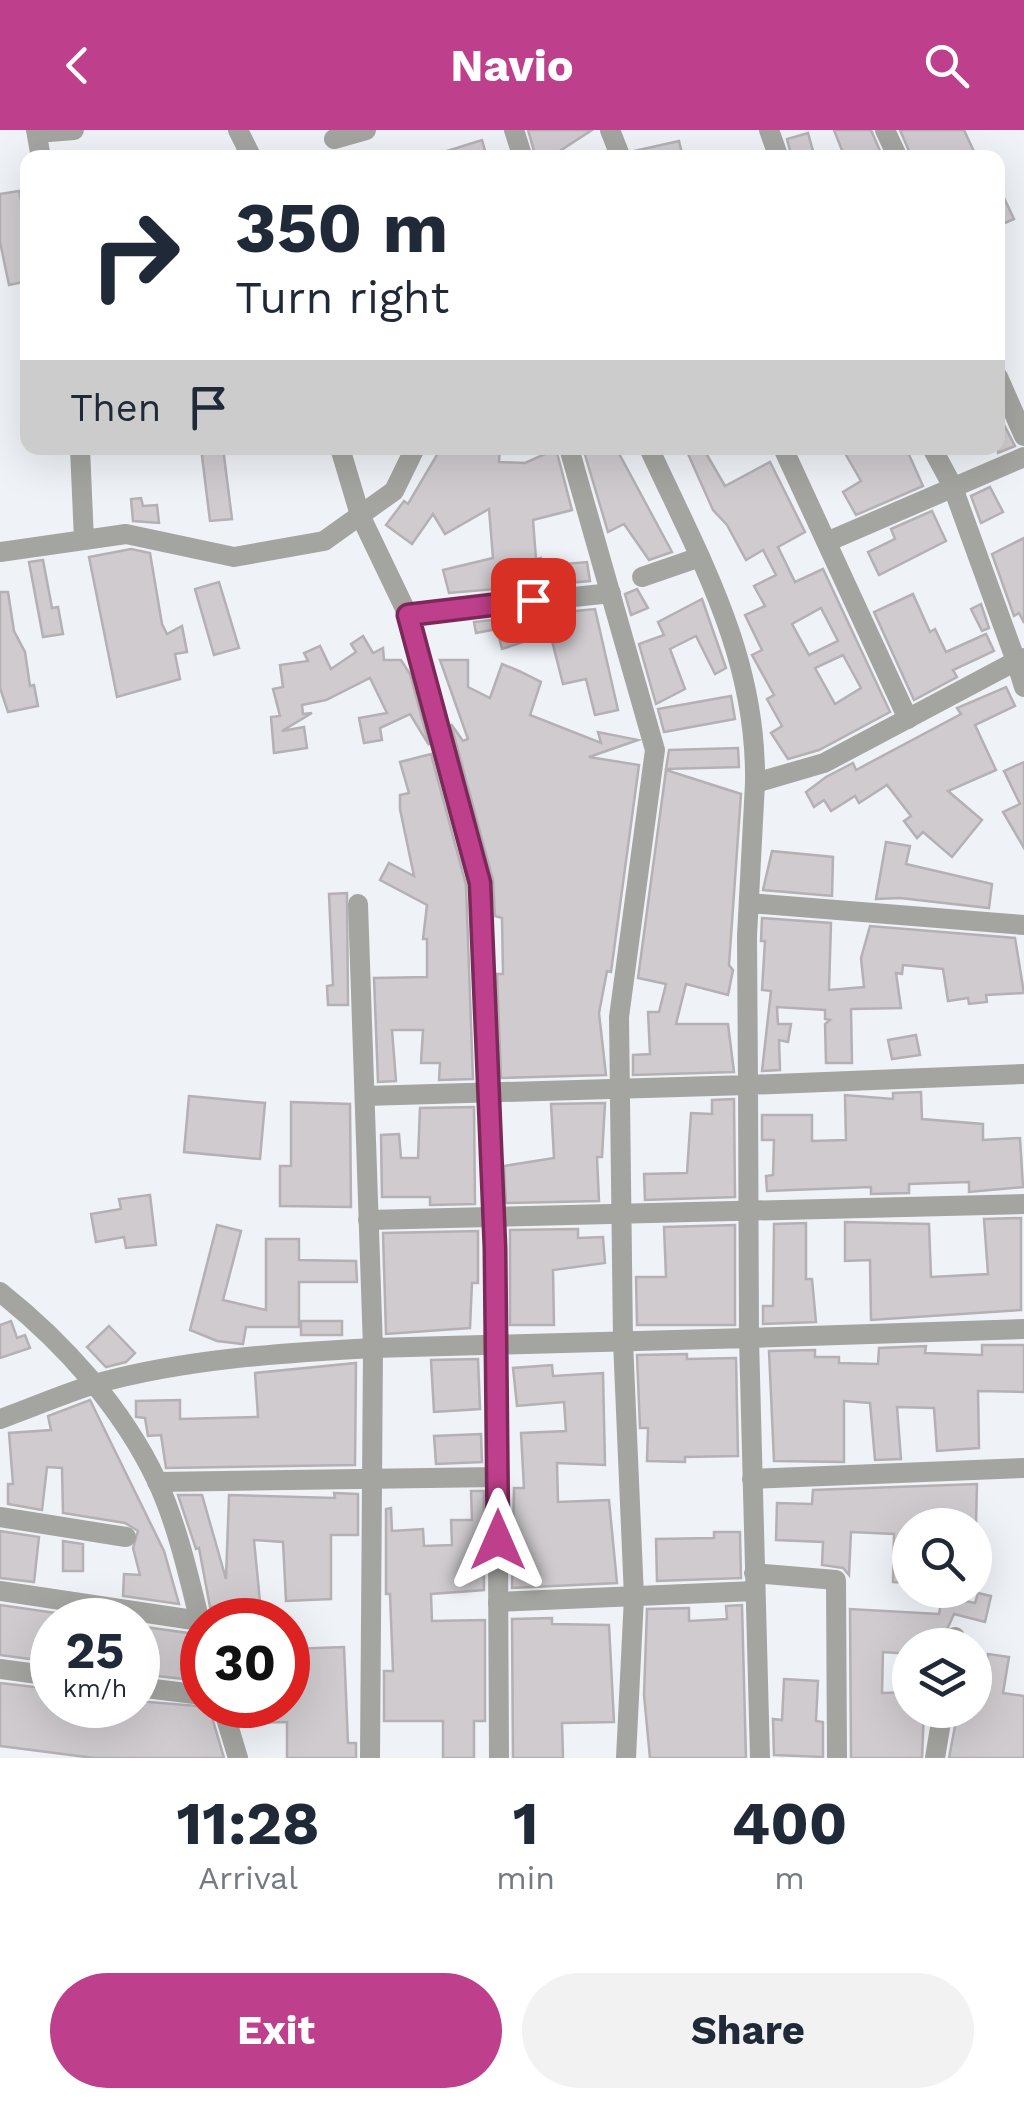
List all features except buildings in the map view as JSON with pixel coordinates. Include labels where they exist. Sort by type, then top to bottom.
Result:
[{"type":"street","points":[[36,131],[74,130]]},
{"type":"street","points":[[334,139],[366,130]]},
{"type":"street","points":[[1005,392],[1024,436]]},
{"type":"street","points":[[80,455],[84,540]]},
{"type":"street","points":[[342,455],[360,515],[417,613],[480,883],[498,1345],[498,1758]]},
{"type":"street","points":[[0,552],[126,534],[234,558],[324,541],[394,491],[412,455]]},
{"type":"street","points":[[571,455],[655,750],[619,1017],[631,1597],[626,1758]]},
{"type":"street","points":[[652,455],[728,618],[756,729],[749,904],[748,1212],[760,1758]]},
{"type":"street","points":[[786,455],[908,719]]},
{"type":"street","points":[[936,455],[952,485],[1020,659],[1024,687]]},
{"type":"street","points":[[829,541],[1024,457]]},
{"type":"street","points":[[642,577],[700,557]]},
{"type":"street","points":[[417,613],[612,594]]},
{"type":"street","points":[[755,783],[824,763],[1020,659]]},
{"type":"street","points":[[358,904],[373,1348],[370,1758]]},
{"type":"street","points":[[749,904],[1024,925]]},
{"type":"street","points":[[365,1096],[488,1095],[1024,1074]]},
{"type":"street","points":[[368,1220],[748,1212],[885,1204],[1024,1204]]},
{"type":"street","points":[[0,1292],[50,1332],[93,1385],[157,1482],[193,1598]]},
{"type":"street","points":[[0,1420],[93,1385],[149,1372],[290,1352],[1024,1329]]},
{"type":"street","points":[[752,1479],[1024,1468]]},
{"type":"street","points":[[157,1482],[498,1477]]},
{"type":"street","points":[[0,1517],[126,1536]]},
{"type":"street","points":[[498,1602],[631,1597],[754,1582],[836,1580],[836,1758]]},
{"type":"street","points":[[0,1591],[180,1621]]},
{"type":"street","points":[[0,1669],[30,1673]]},
{"type":"street","points":[[229,1728],[238,1758]]},
{"type":"street","points":[[935,1758],[940,1728]]},
{"type":"route","points":[[498,1540],[498,1345],[480,883],[408,615],[533,600]]}]
